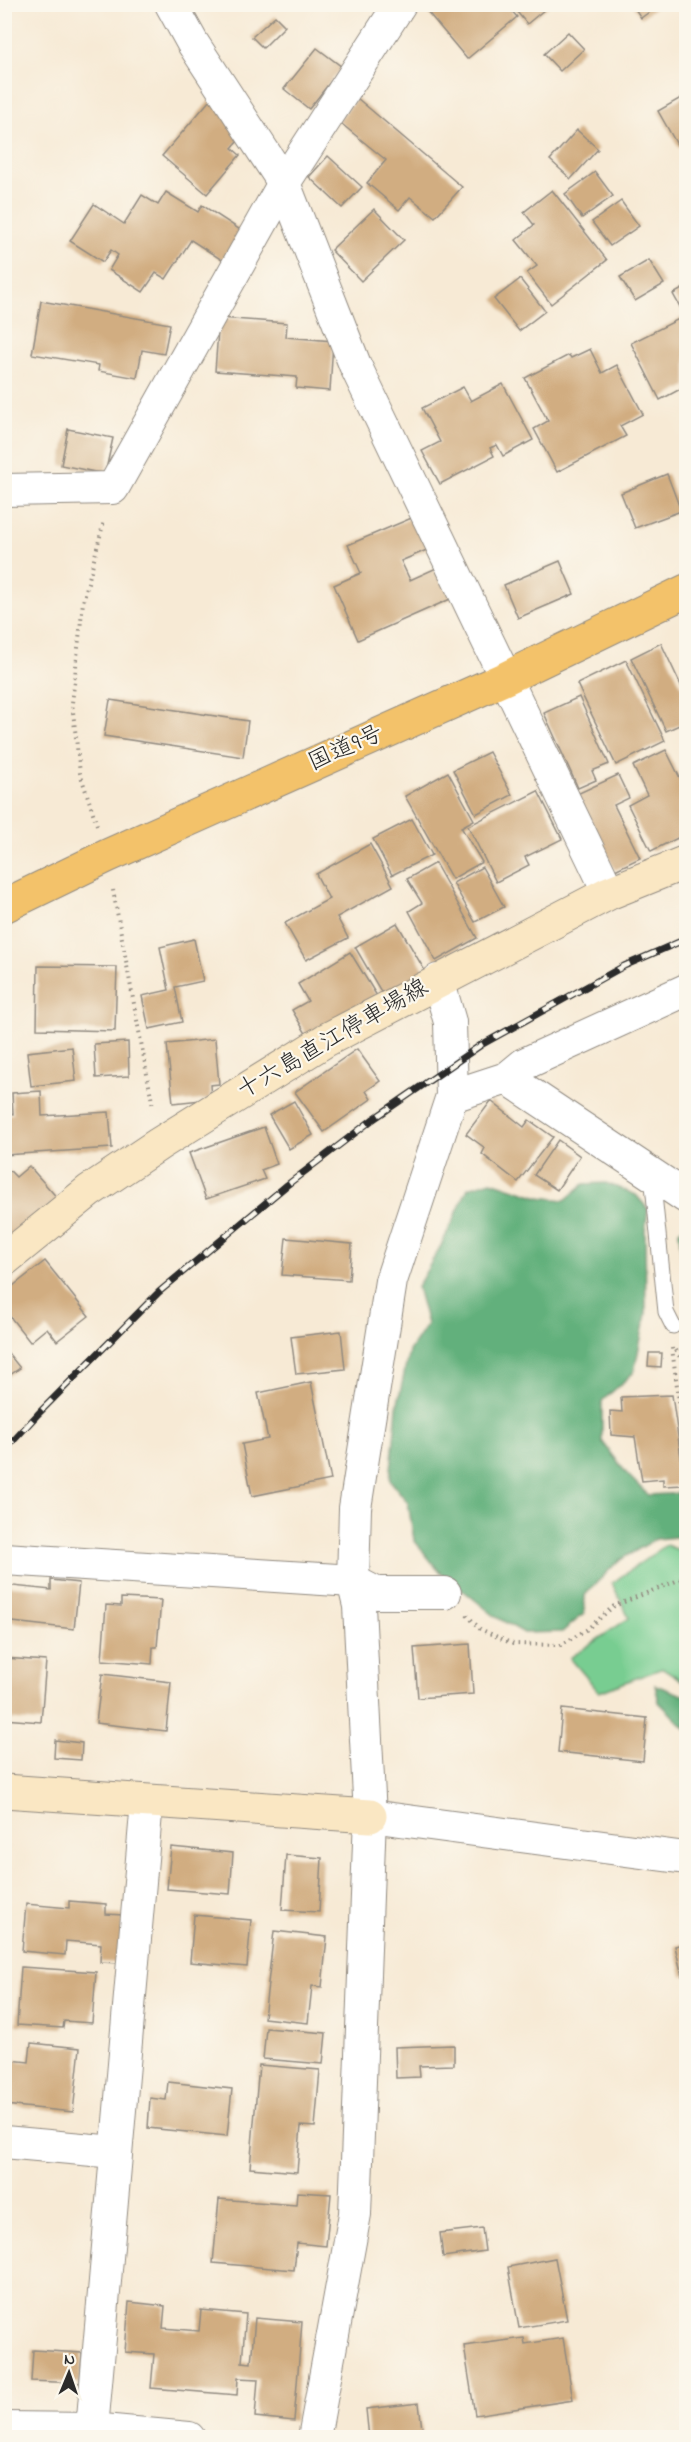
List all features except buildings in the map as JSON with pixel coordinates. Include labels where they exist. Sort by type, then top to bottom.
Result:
[{"type":"highway","name":"国道9号","points":[[4,906],[107,856],[506,678],[687,591]]},
{"type":"main road","name":"十六島直江停車場線","points":[[4,1260],[89,1191],[159,1144],[326,1040],[609,893],[687,862]]},
{"type":"main road","points":[[4,1791],[370,1816]]},
{"type":"street","points":[[171,4],[192,42],[284,183],[355,364],[609,893]]},
{"type":"street","points":[[4,490],[112,488],[284,183],[400,4]]},
{"type":"street","points":[[315,2438],[355,2214],[370,1816],[359,1606],[353,1581],[355,1508],[391,1281],[452,1096],[450,1022],[438,980]]},
{"type":"street","points":[[452,1096],[507,1078],[524,1065],[687,990]]},
{"type":"street","points":[[507,1078],[687,1197]]},
{"type":"street","points":[[4,1559],[353,1581],[376,1593],[446,1593]]},
{"type":"street","points":[[92,2429],[147,1802]]},
{"type":"street","points":[[370,1816],[687,1858]]},
{"type":"street","points":[[4,2142],[115,2152]]},
{"type":"street","points":[[4,2428],[92,2429],[189,2438]]},
{"type":"lane","points":[[652,1175],[666,1312],[673,1326]]},
{"type":"path","points":[[112,488],[83,602],[72,703],[80,773],[107,856],[159,1144]]},
{"type":"path","points":[[672,1346],[680,1409],[687,1409]]},
{"type":"path","points":[[446,1593],[480,1629],[513,1644],[561,1645],[586,1630],[614,1606],[687,1577]]},
{"type":"green space","points":[[491,1181],[539,1197],[565,1200],[584,1184],[606,1183],[636,1195],[648,1209],[645,1231],[646,1314],[634,1372],[602,1401],[602,1441],[627,1474],[648,1495],[686,1493],[686,1536],[656,1539],[618,1561],[585,1595],[584,1614],[562,1632],[524,1633],[496,1617],[438,1570],[414,1540],[408,1503],[390,1480],[397,1407],[409,1351],[427,1324],[417,1287],[442,1244],[468,1188]]},
{"type":"green space","points":[[686,1226],[686,1303],[679,1231]]},
{"type":"green space","points":[[666,1545],[686,1553],[686,1683],[663,1668],[599,1692],[570,1658],[629,1618],[612,1583]]},
{"type":"green space","points":[[655,1685],[686,1696],[686,1729],[659,1702]]},
{"type":"railway","points":[[4,1451],[159,1292],[287,1185],[372,1120],[481,1045],[624,966],[686,939]]}]
